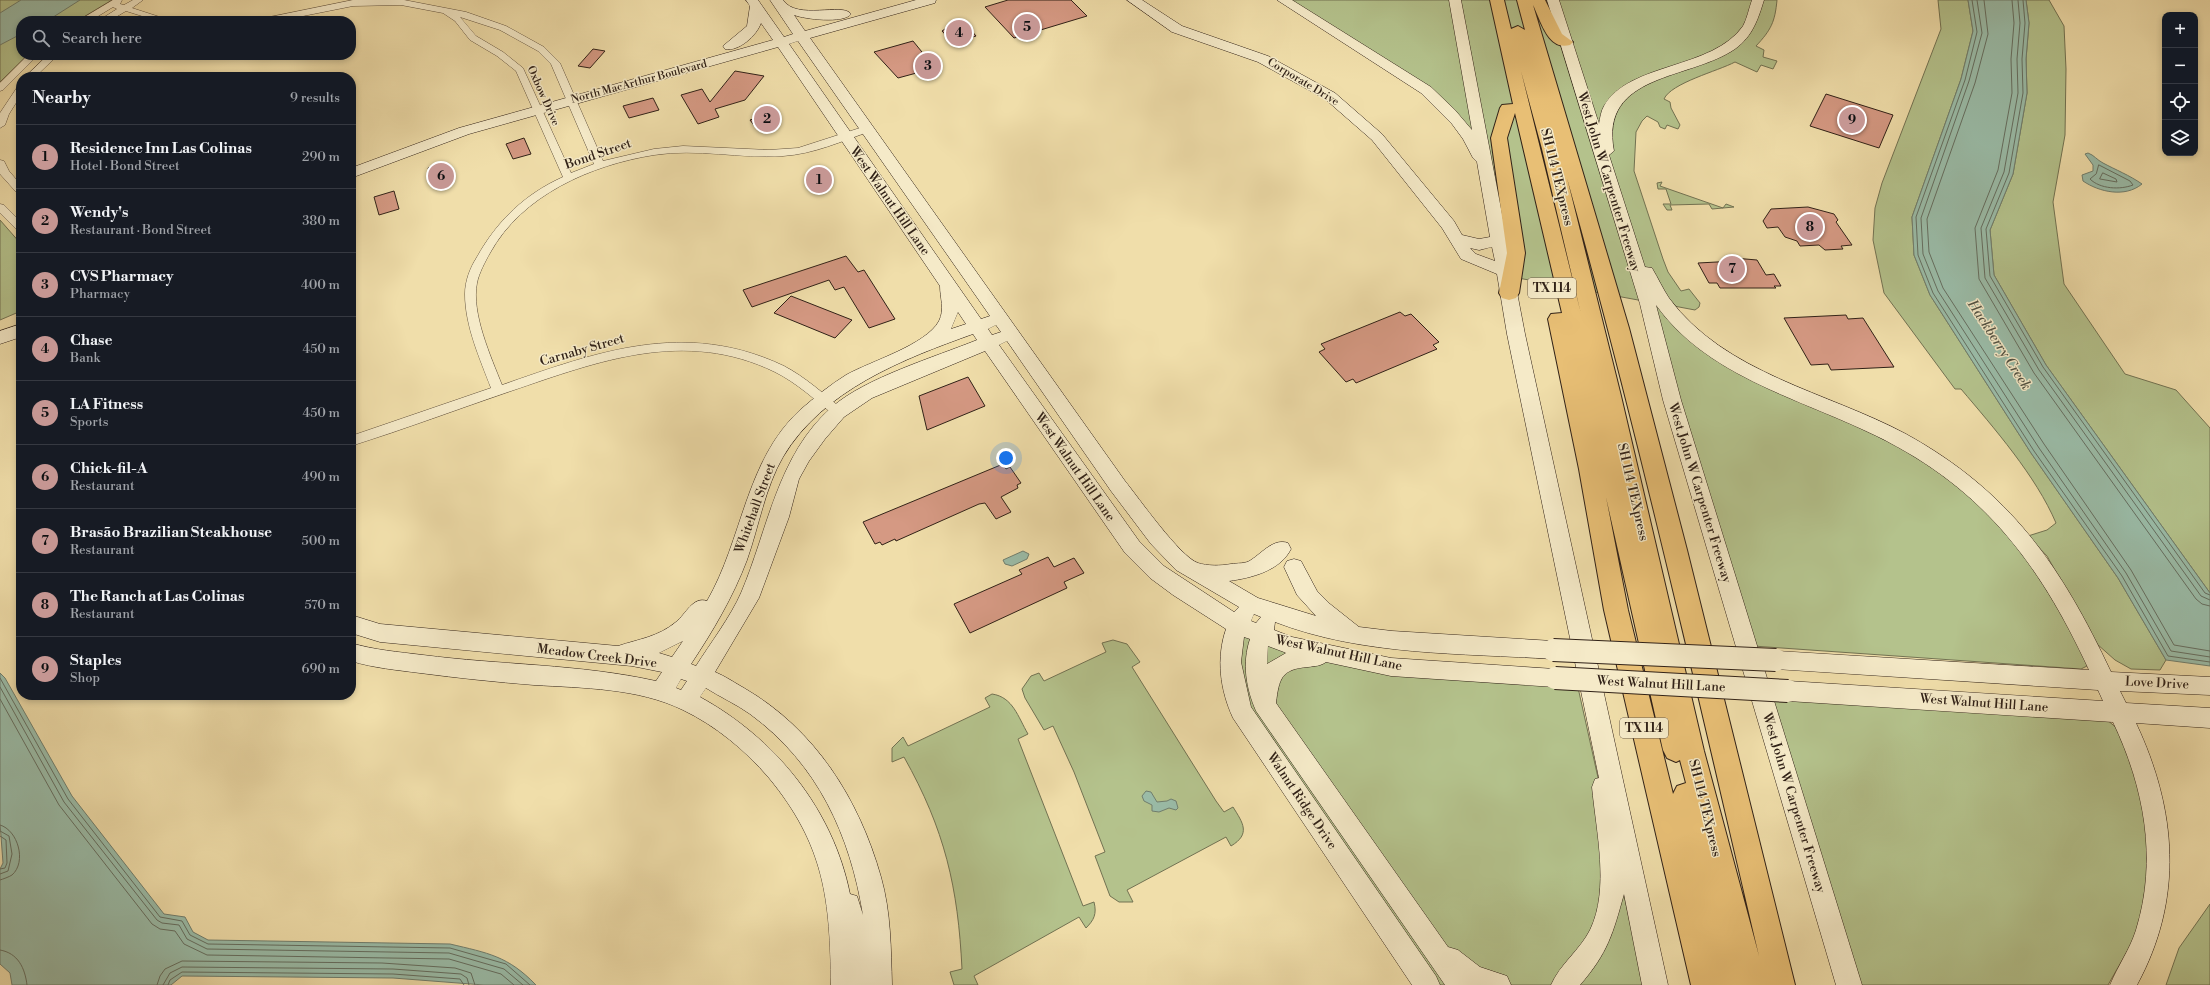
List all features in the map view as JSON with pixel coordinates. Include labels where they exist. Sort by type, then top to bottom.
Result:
[{"type":"highway","name":"TX 114","points":[[1482,0],[1547,267],[1590,469],[1616,610],[1706,985]]},
{"type":"highway","name":"SH 114 TEXpress","points":[[1496,0],[1537,175],[1618,500],[1663,700],[1732,985]]},
{"type":"highway","name":"SH 114 TEXpress","points":[[1509,0],[1551,150],[1611,396],[1691,751],[1752,985]]},
{"type":"highway","points":[[1524,0],[1605,278],[1676,550],[1780,985]]},
{"type":"highway","points":[[1538,0],[1556,37],[1565,42]]},
{"type":"highway","points":[[1508,108],[1499,138],[1516,253],[1508,293]]},
{"type":"highway","points":[[1551,150],[1605,278]]},
{"type":"highway","points":[[1590,469],[1605,495],[1648,679],[1663,700]]},
{"type":"highway","points":[[1676,550],[1681,635],[1720,832],[1718,858]]},
{"type":"main road","name":"North MacArthur Boulevard","points":[[847,18],[894,0]]},
{"type":"main road","name":"North MacArthur Boulevard","points":[[356,160],[407,140],[733,51],[847,18],[930,0]]},
{"type":"main road","name":"Corporate Drive","points":[[1133,0],[1152,7],[1178,29],[1263,58],[1330,96],[1378,136],[1458,239],[1460,248],[1470,258],[1496,265],[1505,272]]},
{"type":"main road","points":[[1283,0],[1419,86],[1442,105],[1475,146],[1490,182]]},
{"type":"main road","points":[[1455,0],[1490,182],[1508,293],[1655,985]]},
{"type":"main road","name":"West John W Carpenter Freeway","points":[[1553,0],[1618,214],[1648,304],[1675,407],[1849,985]]},
{"type":"main road","points":[[1618,214],[1620,197],[1610,164],[1604,132],[1608,114],[1617,100],[1638,83],[1706,59],[1732,44],[1749,26],[1754,16],[1758,0]]},
{"type":"main road","points":[[733,51],[755,27],[757,18],[754,3]]},
{"type":"main road","name":"West Walnut Hill Lane","points":[[754,3],[1132,547],[1157,572],[1180,589],[1238,625],[1291,646],[1390,667],[2119,711]]},
{"type":"main road","points":[[779,3],[808,16],[847,18]]},
{"type":"main road","name":"West Walnut Hill Lane","points":[[779,3],[797,32],[1012,333],[1118,486],[1158,538],[1176,558],[1188,567],[1251,604],[1288,618],[1356,635],[1392,640],[1553,650],[1776,660],[2104,680]]},
{"type":"main road","points":[[845,98],[846,88],[820,48],[820,41],[847,18]]},
{"type":"main road","points":[[733,51],[777,55],[799,69]]},
{"type":"main road","name":"North MacArthur Boulevard","points":[[356,171],[534,105]]},
{"type":"main road","points":[[1627,238],[1660,296],[1682,323],[1702,341],[1728,359],[1764,379],[1874,426],[1947,469],[1995,509],[2023,538],[2047,570],[2078,624],[2138,752],[2151,795],[2158,837],[2159,866],[2152,921],[2143,948],[2123,985]]},
{"type":"main road","points":[[1458,239],[1480,246],[1489,244],[1499,239]]},
{"type":"main road","points":[[917,350],[936,337],[947,324],[951,310],[951,295],[946,281]]},
{"type":"main road","points":[[0,324],[16,317]]},
{"type":"main road","name":"Whitehall Street","points":[[686,701],[749,598],[777,524],[790,479],[802,456],[838,412],[866,393],[913,372],[983,334],[1001,318]]},
{"type":"main road","points":[[0,338],[16,332]]},
{"type":"main road","name":"Whitehall Street","points":[[661,692],[714,609],[731,575],[770,464],[786,438],[823,400],[854,379],[917,350],[983,334],[1012,333]]},
{"type":"main road","points":[[1188,567],[1204,572],[1238,573],[1254,569],[1281,549]]},
{"type":"main road","points":[[1294,567],[1301,586],[1315,605],[1356,635]]},
{"type":"main road","points":[[612,656],[650,648],[672,639],[689,626],[705,604],[731,575]]},
{"type":"main road","name":"Walnut Ridge Drive","points":[[1251,604],[1238,625],[1230,656],[1230,671],[1241,712],[1428,985]]},
{"type":"main road","name":"Walnut Ridge Drive","points":[[1272,612],[1261,635],[1255,656],[1257,684],[1264,704],[1460,985]]},
{"type":"main road","name":"Meadow Creek Drive","points":[[356,625],[380,632],[658,662],[702,677],[740,696],[791,735],[819,767],[843,805],[861,847],[872,886],[878,922],[879,985]]},
{"type":"main road","points":[[720,647],[722,670],[740,696]]},
{"type":"main road","name":"Meadow Creek Drive","points":[[356,654],[367,657],[491,672],[599,680],[661,692],[686,701],[720,720],[771,762],[813,822],[832,868],[842,912],[844,985]]},
{"type":"main road","points":[[1264,704],[1269,678],[1280,665],[1301,657],[1340,656]]},
{"type":"main road","name":"Love Drive","points":[[2104,680],[2152,684],[2210,686]]},
{"type":"main road","points":[[2119,711],[2210,718]]},
{"type":"main road","points":[[1548,985],[1568,981],[1601,934],[1613,888],[1603,794],[1602,732]]},
{"type":"main road","points":[[832,868],[851,912],[862,950],[861,985]]},
{"type":"main road","points":[[1430,942],[1463,972],[1483,982],[1498,985]]},
{"type":"street","points":[[112,16],[139,0]]},
{"type":"street","points":[[91,16],[115,2],[124,9],[149,16]]},
{"type":"street","name":"Oxbow Drive","points":[[289,16],[353,3],[401,2],[466,15],[503,28],[541,49],[555,63],[600,164]]},
{"type":"street","name":"Oxbow Drive","points":[[442,10],[458,19],[477,41],[500,54],[520,70],[534,105],[568,177]]},
{"type":"street","points":[[0,88],[28,60]]},
{"type":"street","points":[[35,72],[48,60]]},
{"type":"street","points":[[0,125],[4,114],[16,96]]},
{"type":"street","name":"Bond Street","points":[[498,390],[473,319],[471,283],[489,243],[506,222],[530,202],[568,177],[600,164],[639,154],[665,150],[716,150],[771,153],[798,151],[867,130]]},
{"type":"street","points":[[0,163],[4,172],[16,185]]},
{"type":"street","points":[[0,207],[16,223]]},
{"type":"street","name":"Carnaby Street","points":[[356,439],[498,390],[618,352],[646,347],[688,347],[743,355],[779,370],[838,412]]},
{"type":"green space","points":[[0,0],[112,0],[85,16],[16,16],[16,60],[23,60],[0,82]]},
{"type":"green space","points":[[1285,0],[1777,0],[1775,14],[1769,30],[1756,46],[1764,50],[1763,57],[1777,61],[1773,69],[1761,65],[1757,72],[1735,62],[1685,83],[1668,93],[1664,99],[1670,102],[1671,108],[1680,125],[1678,129],[1667,125],[1665,129],[1660,127],[1658,122],[1647,116],[1642,121],[1636,132],[1634,171],[1663,259],[1668,272],[1681,291],[1689,289],[1700,303],[1699,307],[1695,310],[1658,303],[1705,351],[1886,438],[1944,474],[1992,513],[2033,560],[2086,659],[2087,666],[2081,669],[1753,646],[1649,302],[1518,278],[1500,198],[1465,128],[1443,102]]},
{"type":"green space","points":[[1938,0],[1968,0],[1973,31],[1961,79],[1912,217],[1914,255],[1930,295],[2031,453],[2118,578],[2166,660],[2160,670],[2131,669],[2115,660],[2097,644],[2047,556],[2028,536],[2047,530],[2056,523],[2048,505],[2026,470],[2013,453],[1961,389],[1955,389],[1884,293],[1873,240],[1875,208],[1882,183],[1941,29]]},
{"type":"green space","points":[[2026,0],[2049,0],[2064,26],[2066,69],[2065,135],[2053,202],[2064,284],[2125,374],[2176,390],[2210,428],[2210,593],[2046,365],[1994,275],[1990,230],[2013,174],[2027,93],[2026,59],[2029,23]]},
{"type":"green space","points":[[1662,182],[1660,186],[1723,208],[1712,209],[1709,204],[1670,205],[1672,210],[1667,210],[1663,204],[1671,204],[1666,189],[1658,189],[1657,183]]},
{"type":"green space","points":[[1726,204],[1734,207],[1723,208]]},
{"type":"green space","points":[[0,220],[16,238],[16,313],[0,320]]},
{"type":"green space","points":[[1240,629],[1295,652],[1577,683],[1644,985],[1433,985],[1246,718],[1234,669]]},
{"type":"green space","points":[[1113,640],[1127,644],[1140,662],[1132,667],[1216,801],[1224,812],[1233,807],[1240,818],[1243,828],[1241,837],[1231,846],[1226,837],[1127,890],[1133,902],[1119,902],[1110,896],[1095,856],[1105,852],[1074,772],[1053,726],[1044,730],[1025,698],[1022,689],[1031,676],[1039,673],[1044,681],[1106,652],[1102,643]]},
{"type":"green space","points":[[992,694],[1005,699],[1010,703],[1028,734],[1018,739],[1083,906],[1094,902],[1095,913],[1093,919],[1086,928],[1079,917],[974,976],[978,985],[954,985],[950,972],[962,969],[957,912],[947,860],[930,809],[918,784],[904,757],[892,762],[892,748],[903,737],[908,746],[990,707],[985,698]]},
{"type":"green space","points":[[1768,699],[2106,719],[2119,730],[2127,748],[2149,829],[2147,893],[2137,934],[2108,985],[1856,985]]},
{"type":"green space","points":[[2210,904],[2210,985],[2166,985],[2179,948]]},
{"type":"water","points":[[21,0],[80,0],[55,16],[16,16],[16,37],[0,45],[0,13]]},
{"type":"water","name":"Hackberry Creek","points":[[1968,0],[2026,0],[2029,23],[2026,59],[2027,93],[2013,174],[1990,230],[1994,275],[2046,365],[2210,593],[2210,666],[2166,660],[2118,578],[2031,453],[1930,295],[1914,255],[1912,217],[1961,79],[1973,31]]},
{"type":"water","points":[[2088,153],[2101,162],[2142,184],[2128,191],[2120,192],[2112,192],[2089,185],[2083,181],[2082,175],[2093,171],[2093,165],[2085,154]]},
{"type":"water","points":[[1023,551],[1029,554],[1027,559],[1012,566],[1005,564],[1003,560]]},
{"type":"water","points":[[0,673],[5,678],[16,700],[17,700],[72,796],[164,914],[185,917],[193,932],[208,940],[450,944],[497,957],[526,975],[536,985],[484,985],[393,978],[182,976],[171,985],[12,985],[10,973],[0,964],[0,869],[3,863],[0,823]]},
{"type":"water","points":[[1146,791],[1151,792],[1157,802],[1171,799],[1176,801],[1178,808],[1176,810],[1169,808],[1159,812],[1152,811],[1152,805],[1144,801],[1142,796]]},
{"type":"building","points":[[1008,0],[1071,0],[1087,16],[1014,38],[985,7]]},
{"type":"building","points":[[965,23],[976,36],[953,43],[942,31],[951,25]]},
{"type":"building","points":[[913,41],[935,68],[898,78],[874,52]]},
{"type":"building","points":[[593,49],[605,51],[590,68],[578,66]]},
{"type":"building","points":[[735,71],[764,76],[745,100],[715,109],[719,117],[698,124],[681,95],[702,89],[710,102]]},
{"type":"building","points":[[1826,94],[1893,115],[1879,148],[1810,126]]},
{"type":"building","points":[[653,98],[659,110],[629,118],[623,106]]},
{"type":"building","points":[[771,113],[777,122],[756,128],[750,120]]},
{"type":"building","points":[[524,138],[531,154],[513,159],[506,144]]},
{"type":"building","points":[[445,163],[453,184],[436,189],[428,168]]},
{"type":"building","points":[[394,191],[399,209],[379,215],[374,197]]},
{"type":"building","points":[[1808,207],[1834,214],[1838,220],[1836,222],[1852,245],[1841,246],[1843,249],[1825,250],[1819,245],[1800,246],[1797,241],[1785,237],[1778,227],[1767,228],[1763,221],[1771,209]]},
{"type":"building","points":[[846,256],[858,272],[864,270],[895,319],[869,328],[844,287],[835,290],[829,280],[752,307],[743,290]]},
{"type":"building","points":[[1734,258],[1757,260],[1766,275],[1774,274],[1781,286],[1774,286],[1776,288],[1720,288],[1717,283],[1709,283],[1698,263],[1736,261]]},
{"type":"building","points":[[791,296],[852,320],[835,338],[774,313]]},
{"type":"building","points":[[1400,312],[1405,316],[1411,314],[1439,342],[1433,345],[1437,349],[1356,383],[1353,379],[1346,382],[1319,352],[1325,349],[1321,344]]},
{"type":"building","points":[[1846,315],[1848,319],[1863,318],[1894,367],[1831,370],[1828,364],[1811,365],[1784,318]]},
{"type":"building","points":[[968,377],[985,406],[927,430],[919,396]]},
{"type":"building","points":[[1003,464],[1006,469],[1010,467],[1021,483],[1017,485],[1018,488],[1001,497],[1011,512],[996,519],[985,503],[979,504],[896,541],[895,539],[882,545],[880,542],[875,544],[863,522]]},
{"type":"building","points":[[1048,557],[1054,567],[1074,558],[1084,573],[1064,582],[1067,588],[970,633],[954,604],[1022,574],[1019,570]]},
{"type":"place","name":"LA Fitness","points":[[1027,27]]},
{"type":"place","name":"Chase","points":[[959,33]]},
{"type":"place","name":"CVS Pharmacy","points":[[928,66]]},
{"type":"place","name":"Wendy's","points":[[767,119]]},
{"type":"place","name":"Staples","points":[[1852,120]]},
{"type":"place","name":"Chick-fil-A","points":[[441,176]]},
{"type":"place","name":"Residence Inn Las Colinas","points":[[819,180]]},
{"type":"place","name":"The Ranch at Las Colinas","points":[[1810,227]]},
{"type":"place","name":"Brasão Brazilian Steakhouse","points":[[1732,269]]}]
